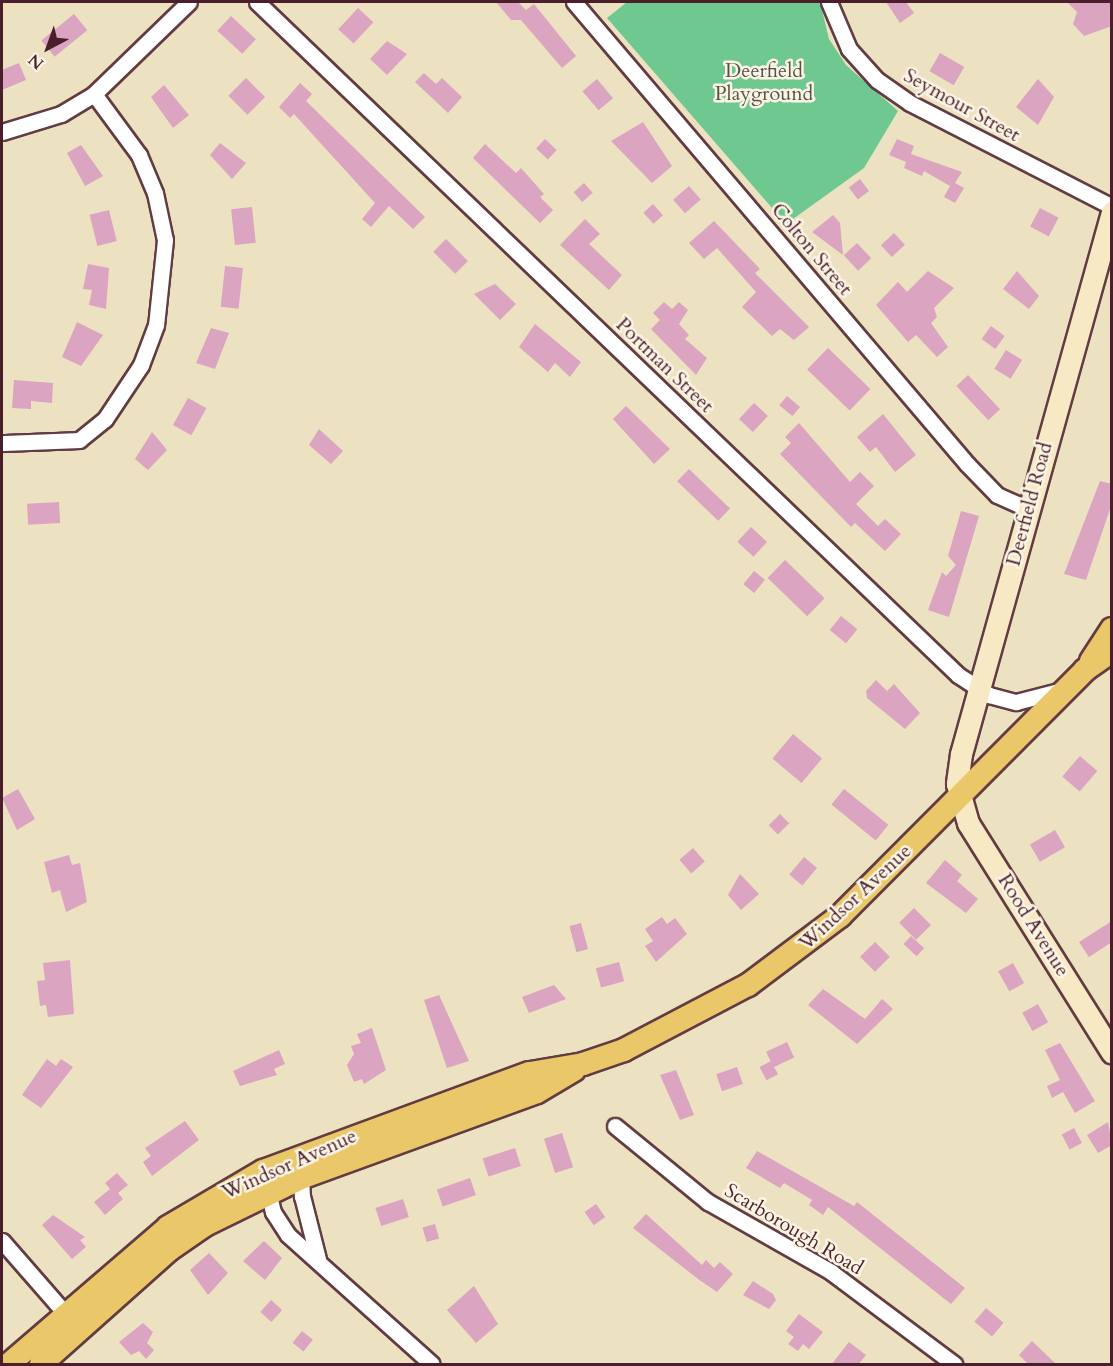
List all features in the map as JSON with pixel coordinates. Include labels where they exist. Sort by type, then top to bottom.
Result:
[{"type":"main road","name":"Windsor Avenue","points":[[266,1182],[301,1178],[537,1092],[583,1064],[693,1018],[781,963],[840,916],[1068,688],[1085,670],[1112,628]]},
{"type":"main road","name":"Windsor Avenue","points":[[1085,670],[1112,651]]},
{"type":"main road","name":"Windsor Avenue","points":[[41,1365],[74,1323],[168,1227],[266,1182],[303,1153],[530,1072],[583,1064]]},
{"type":"main road","name":"Windsor Avenue","points":[[9,1365],[74,1323]]},
{"type":"street","points":[[2,132],[61,114],[94,94],[189,2]]},
{"type":"street","name":"Portman Street","points":[[257,2],[978,690],[1016,702],[1068,688]]},
{"type":"street","name":"Colton Street","points":[[574,2],[967,464],[996,495],[1028,509]]},
{"type":"street","name":"Seymour Street","points":[[829,2],[849,49],[877,80],[910,103],[1112,207]]},
{"type":"street","points":[[2,444],[79,440],[105,418],[125,390],[156,325],[165,240],[155,193],[139,154],[94,94]]},
{"type":"street","name":"Deerfield Road","points":[[958,798],[959,763],[978,690],[1112,212]]},
{"type":"street","name":"Rood Avenue","points":[[958,798],[968,823],[1112,1053]]},
{"type":"street","name":"Scarborough Road","points":[[615,1126],[708,1202],[831,1272],[954,1365]]},
{"type":"street","points":[[303,1153],[301,1178],[318,1259]]},
{"type":"street","points":[[266,1182],[273,1212],[288,1235],[318,1259],[432,1365]]},
{"type":"street","points":[[2,1242],[74,1323]]},
{"type":"green space","name":"Deerfield Playground","points":[[627,2],[820,2],[829,39],[846,65],[898,111],[864,168],[786,224],[607,18]]},
{"type":"building","points":[[496,2],[518,2],[526,10],[534,4],[576,56],[562,68],[521,20],[511,20]]},
{"type":"building","points":[[886,2],[906,2],[914,13],[900,23]]},
{"type":"building","points":[[1067,2],[1112,2],[1112,26],[1084,36],[1073,24],[1077,12]]},
{"type":"building","points":[[358,8],[373,22],[354,44],[338,29]]},
{"type":"building","points":[[74,14],[87,30],[55,57],[41,40]]},
{"type":"building","points":[[231,16],[256,39],[242,54],[217,31]]},
{"type":"building","points":[[387,41],[407,54],[387,75],[370,59]]},
{"type":"building","points":[[940,53],[964,67],[954,85],[930,71]]},
{"type":"building","points":[[19,63],[26,80],[2,90],[2,70]]},
{"type":"building","points":[[424,73],[436,84],[442,78],[462,97],[448,113],[415,82]]},
{"type":"building","points":[[246,78],[265,97],[247,115],[228,96]]},
{"type":"building","points":[[597,79],[613,98],[599,110],[582,91]]},
{"type":"building","points":[[1038,79],[1054,97],[1038,125],[1016,107]]},
{"type":"building","points":[[300,83],[312,94],[306,101],[425,217],[413,229],[389,206],[371,227],[362,219],[375,203],[294,114],[290,118],[279,107]]},
{"type":"building","points":[[164,85],[189,115],[173,128],[151,97]]},
{"type":"building","points":[[643,122],[672,166],[652,183],[611,141]]},
{"type":"building","points":[[545,139],[557,150],[548,159],[536,149]]},
{"type":"building","points":[[897,139],[914,146],[911,154],[962,172],[955,183],[964,188],[955,203],[944,197],[950,186],[924,171],[922,176],[904,168],[906,162],[889,155]]},
{"type":"building","points":[[220,143],[246,163],[232,179],[210,155]]},
{"type":"building","points":[[485,144],[516,173],[521,168],[544,194],[540,197],[553,210],[540,223],[473,158]]},
{"type":"building","points":[[81,145],[103,176],[85,186],[67,153]]},
{"type":"building","points":[[860,179],[869,191],[858,199],[849,187]]},
{"type":"building","points":[[584,183],[593,193],[582,202],[574,192]]},
{"type":"building","points":[[689,186],[701,200],[685,213],[673,200]]},
{"type":"building","points":[[653,204],[663,215],[653,224],[643,213]]},
{"type":"building","points":[[252,207],[256,243],[235,245],[231,209]]},
{"type":"building","points":[[1040,208],[1059,218],[1049,236],[1030,227]]},
{"type":"building","points":[[109,210],[117,241],[97,246],[90,215]]},
{"type":"building","points":[[833,215],[840,223],[843,255],[812,232]]},
{"type":"building","points":[[585,219],[600,234],[589,244],[622,275],[609,290],[560,245]]},
{"type":"building","points":[[714,221],[760,269],[755,273],[809,327],[794,340],[780,329],[772,336],[742,307],[756,292],[717,248],[704,259],[689,243]]},
{"type":"building","points":[[894,233],[905,245],[892,257],[881,245]]},
{"type":"building","points":[[446,239],[468,261],[455,274],[433,252]]},
{"type":"building","points":[[857,243],[871,258],[858,271],[844,255]]},
{"type":"building","points":[[88,264],[109,268],[106,309],[89,305],[92,290],[83,289]]},
{"type":"building","points":[[225,266],[243,268],[239,309],[221,307]]},
{"type":"building","points":[[928,271],[954,288],[934,308],[937,317],[931,323],[948,347],[937,357],[916,335],[908,342],[876,305],[898,282],[907,292]]},
{"type":"building","points":[[1017,271],[1039,296],[1029,309],[1003,289]]},
{"type":"building","points":[[495,284],[516,304],[500,320],[474,294]]},
{"type":"building","points":[[664,302],[672,309],[679,302],[688,310],[679,324],[689,335],[685,339],[707,358],[696,375],[651,329],[660,320],[653,313]]},
{"type":"building","points":[[77,322],[103,335],[81,366],[62,357]]},
{"type":"building","points":[[535,324],[581,362],[570,377],[555,363],[548,372],[519,347]]},
{"type":"building","points":[[991,326],[1005,336],[995,349],[982,339]]},
{"type":"building","points":[[211,328],[229,333],[215,369],[196,363]]},
{"type":"building","points":[[828,348],[870,389],[850,411],[807,370]]},
{"type":"building","points":[[1006,350],[1022,360],[1010,379],[994,369]]},
{"type":"building","points":[[968,375],[1000,409],[988,420],[956,386]]},
{"type":"building","points":[[14,380],[53,383],[52,403],[31,401],[31,409],[12,408]]},
{"type":"building","points":[[787,396],[800,407],[792,416],[779,405]]},
{"type":"building","points":[[188,398],[206,408],[191,435],[173,425]]},
{"type":"building","points":[[754,403],[768,416],[753,432],[739,419]]},
{"type":"building","points":[[626,406],[670,449],[654,464],[613,419]]},
{"type":"building","points":[[883,414],[916,455],[895,472],[876,447],[870,452],[857,437]]},
{"type":"building","points":[[799,423],[850,482],[860,472],[874,486],[856,504],[878,526],[885,519],[901,534],[885,551],[855,523],[851,527],[780,454],[791,443],[785,437]]},
{"type":"building","points":[[319,429],[343,451],[331,464],[309,445]]},
{"type":"building","points":[[152,432],[167,450],[148,470],[135,459]]},
{"type":"building","points":[[689,469],[730,509],[718,521],[677,481]]},
{"type":"building","points":[[1100,481],[1112,484],[1112,503],[1086,580],[1064,574]]},
{"type":"building","points":[[59,502],[60,523],[28,525],[27,504]]},
{"type":"building","points":[[961,511],[979,516],[949,617],[928,610],[942,572],[946,576],[956,565],[948,556]]},
{"type":"building","points":[[751,527],[767,542],[753,557],[737,542]]},
{"type":"building","points":[[785,560],[825,598],[807,616],[768,578]]},
{"type":"building","points":[[754,571],[765,580],[754,593],[743,584]]},
{"type":"building","points":[[841,616],[857,629],[846,643],[830,630]]},
{"type":"building","points":[[876,680],[887,691],[894,684],[920,713],[905,729],[867,698],[866,691]]},
{"type":"building","points":[[793,734],[822,758],[802,783],[772,759]]},
{"type":"building","points":[[1080,756],[1097,771],[1080,791],[1062,776]]},
{"type":"building","points":[[18,789],[35,819],[17,830],[2,798]]},
{"type":"building","points":[[844,789],[888,825],[876,840],[831,805]]},
{"type":"building","points":[[780,814],[789,823],[778,835],[769,825]]},
{"type":"building","points":[[1055,830],[1065,847],[1040,862],[1030,844]]},
{"type":"building","points":[[693,848],[705,862],[691,873],[679,860]]},
{"type":"building","points":[[69,855],[72,865],[80,863],[87,902],[66,912],[60,890],[52,893],[44,862]]},
{"type":"building","points":[[804,857],[817,868],[802,886],[789,875]]},
{"type":"building","points":[[945,860],[962,875],[957,881],[978,899],[966,913],[926,883]]},
{"type":"building","points":[[740,874],[759,894],[741,910],[728,895]]},
{"type":"building","points":[[914,908],[931,925],[916,940],[899,923]]},
{"type":"building","points":[[662,917],[667,924],[675,918],[687,934],[656,962],[645,946],[653,941],[645,929]]},
{"type":"building","points":[[1112,921],[1112,942],[1089,957],[1079,942]]},
{"type":"building","points":[[581,923],[588,949],[576,952],[569,926]]},
{"type":"building","points":[[911,936],[924,948],[917,956],[903,944]]},
{"type":"building","points":[[875,942],[890,957],[875,972],[860,957]]},
{"type":"building","points":[[70,960],[74,1014],[48,1017],[46,1005],[40,1006],[37,981],[45,980],[43,963]]},
{"type":"building","points":[[619,962],[624,981],[601,988],[596,968]]},
{"type":"building","points":[[1013,963],[1024,983],[1009,991],[998,971]]},
{"type":"building","points":[[554,985],[566,999],[529,1013],[522,997]]},
{"type":"building","points":[[823,989],[865,1019],[882,999],[893,1009],[857,1044],[808,1005]]},
{"type":"building","points":[[439,995],[469,1061],[447,1068],[424,1000]]},
{"type":"building","points":[[1038,1004],[1048,1022],[1032,1031],[1022,1013]]},
{"type":"building","points":[[372,1028],[386,1070],[364,1084],[362,1079],[354,1082],[347,1065],[354,1054],[351,1046],[361,1043],[357,1034]]},
{"type":"building","points":[[787,1042],[794,1057],[773,1067],[766,1052]]},
{"type":"building","points":[[1060,1043],[1095,1101],[1075,1113],[1063,1092],[1052,1098],[1047,1086],[1060,1080],[1045,1050]]},
{"type":"building","points":[[279,1050],[285,1064],[274,1069],[277,1075],[240,1086],[233,1071]]},
{"type":"building","points":[[47,1059],[56,1066],[61,1059],[73,1067],[41,1108],[22,1095]]},
{"type":"building","points":[[771,1061],[778,1074],[767,1080],[760,1067]]},
{"type":"building","points":[[737,1067],[743,1084],[722,1091],[716,1074]]},
{"type":"building","points":[[676,1070],[694,1115],[680,1120],[660,1075]]},
{"type":"building","points":[[185,1121],[199,1140],[152,1176],[143,1162],[151,1156],[145,1148]]},
{"type":"building","points":[[1108,1122],[1112,1145],[1098,1153],[1087,1135]]},
{"type":"building","points":[[1074,1128],[1082,1143],[1070,1150],[1062,1135]]},
{"type":"building","points":[[562,1133],[573,1167],[555,1173],[544,1139]]},
{"type":"building","points":[[515,1148],[521,1166],[489,1177],[483,1159]]},
{"type":"building","points":[[757,1151],[854,1206],[857,1202],[965,1288],[951,1304],[828,1207],[823,1215],[809,1205],[812,1200],[784,1183],[780,1188],[746,1168]]},
{"type":"building","points":[[117,1173],[128,1185],[118,1193],[123,1199],[105,1215],[94,1202],[110,1189],[105,1183]]},
{"type":"building","points":[[470,1178],[476,1195],[443,1206],[437,1189]]},
{"type":"building","points":[[403,1199],[409,1217],[381,1226],[375,1208]]},
{"type":"building","points":[[596,1204],[605,1217],[594,1225],[585,1212]]},
{"type":"building","points":[[646,1214],[702,1265],[706,1260],[714,1268],[720,1262],[733,1274],[717,1292],[698,1279],[633,1228]]},
{"type":"building","points":[[53,1215],[85,1237],[80,1240],[86,1247],[72,1259],[42,1225]]},
{"type":"building","points":[[435,1224],[439,1238],[427,1242],[423,1228]]},
{"type":"building","points":[[264,1241],[282,1258],[265,1280],[243,1261]]},
{"type":"building","points":[[209,1253],[228,1273],[208,1295],[190,1270]]},
{"type":"building","points":[[753,1281],[773,1294],[776,1300],[769,1309],[743,1295]]},
{"type":"building","points":[[474,1286],[498,1324],[476,1343],[447,1310]]},
{"type":"building","points":[[271,1300],[282,1310],[271,1322],[260,1312]]},
{"type":"building","points":[[986,1308],[1004,1323],[992,1337],[974,1322]]},
{"type":"building","points":[[799,1314],[823,1332],[809,1349],[803,1344],[798,1351],[788,1344],[794,1337],[786,1331]]},
{"type":"building","points":[[143,1323],[153,1332],[147,1343],[154,1350],[146,1359],[139,1351],[131,1355],[119,1342]]},
{"type":"building","points":[[302,1331],[313,1340],[303,1351],[293,1343]]},
{"type":"building","points":[[1032,1341],[1057,1365],[1029,1365],[1019,1355]]},
{"type":"building","points":[[849,1342],[866,1355],[858,1365],[831,1365]]}]
